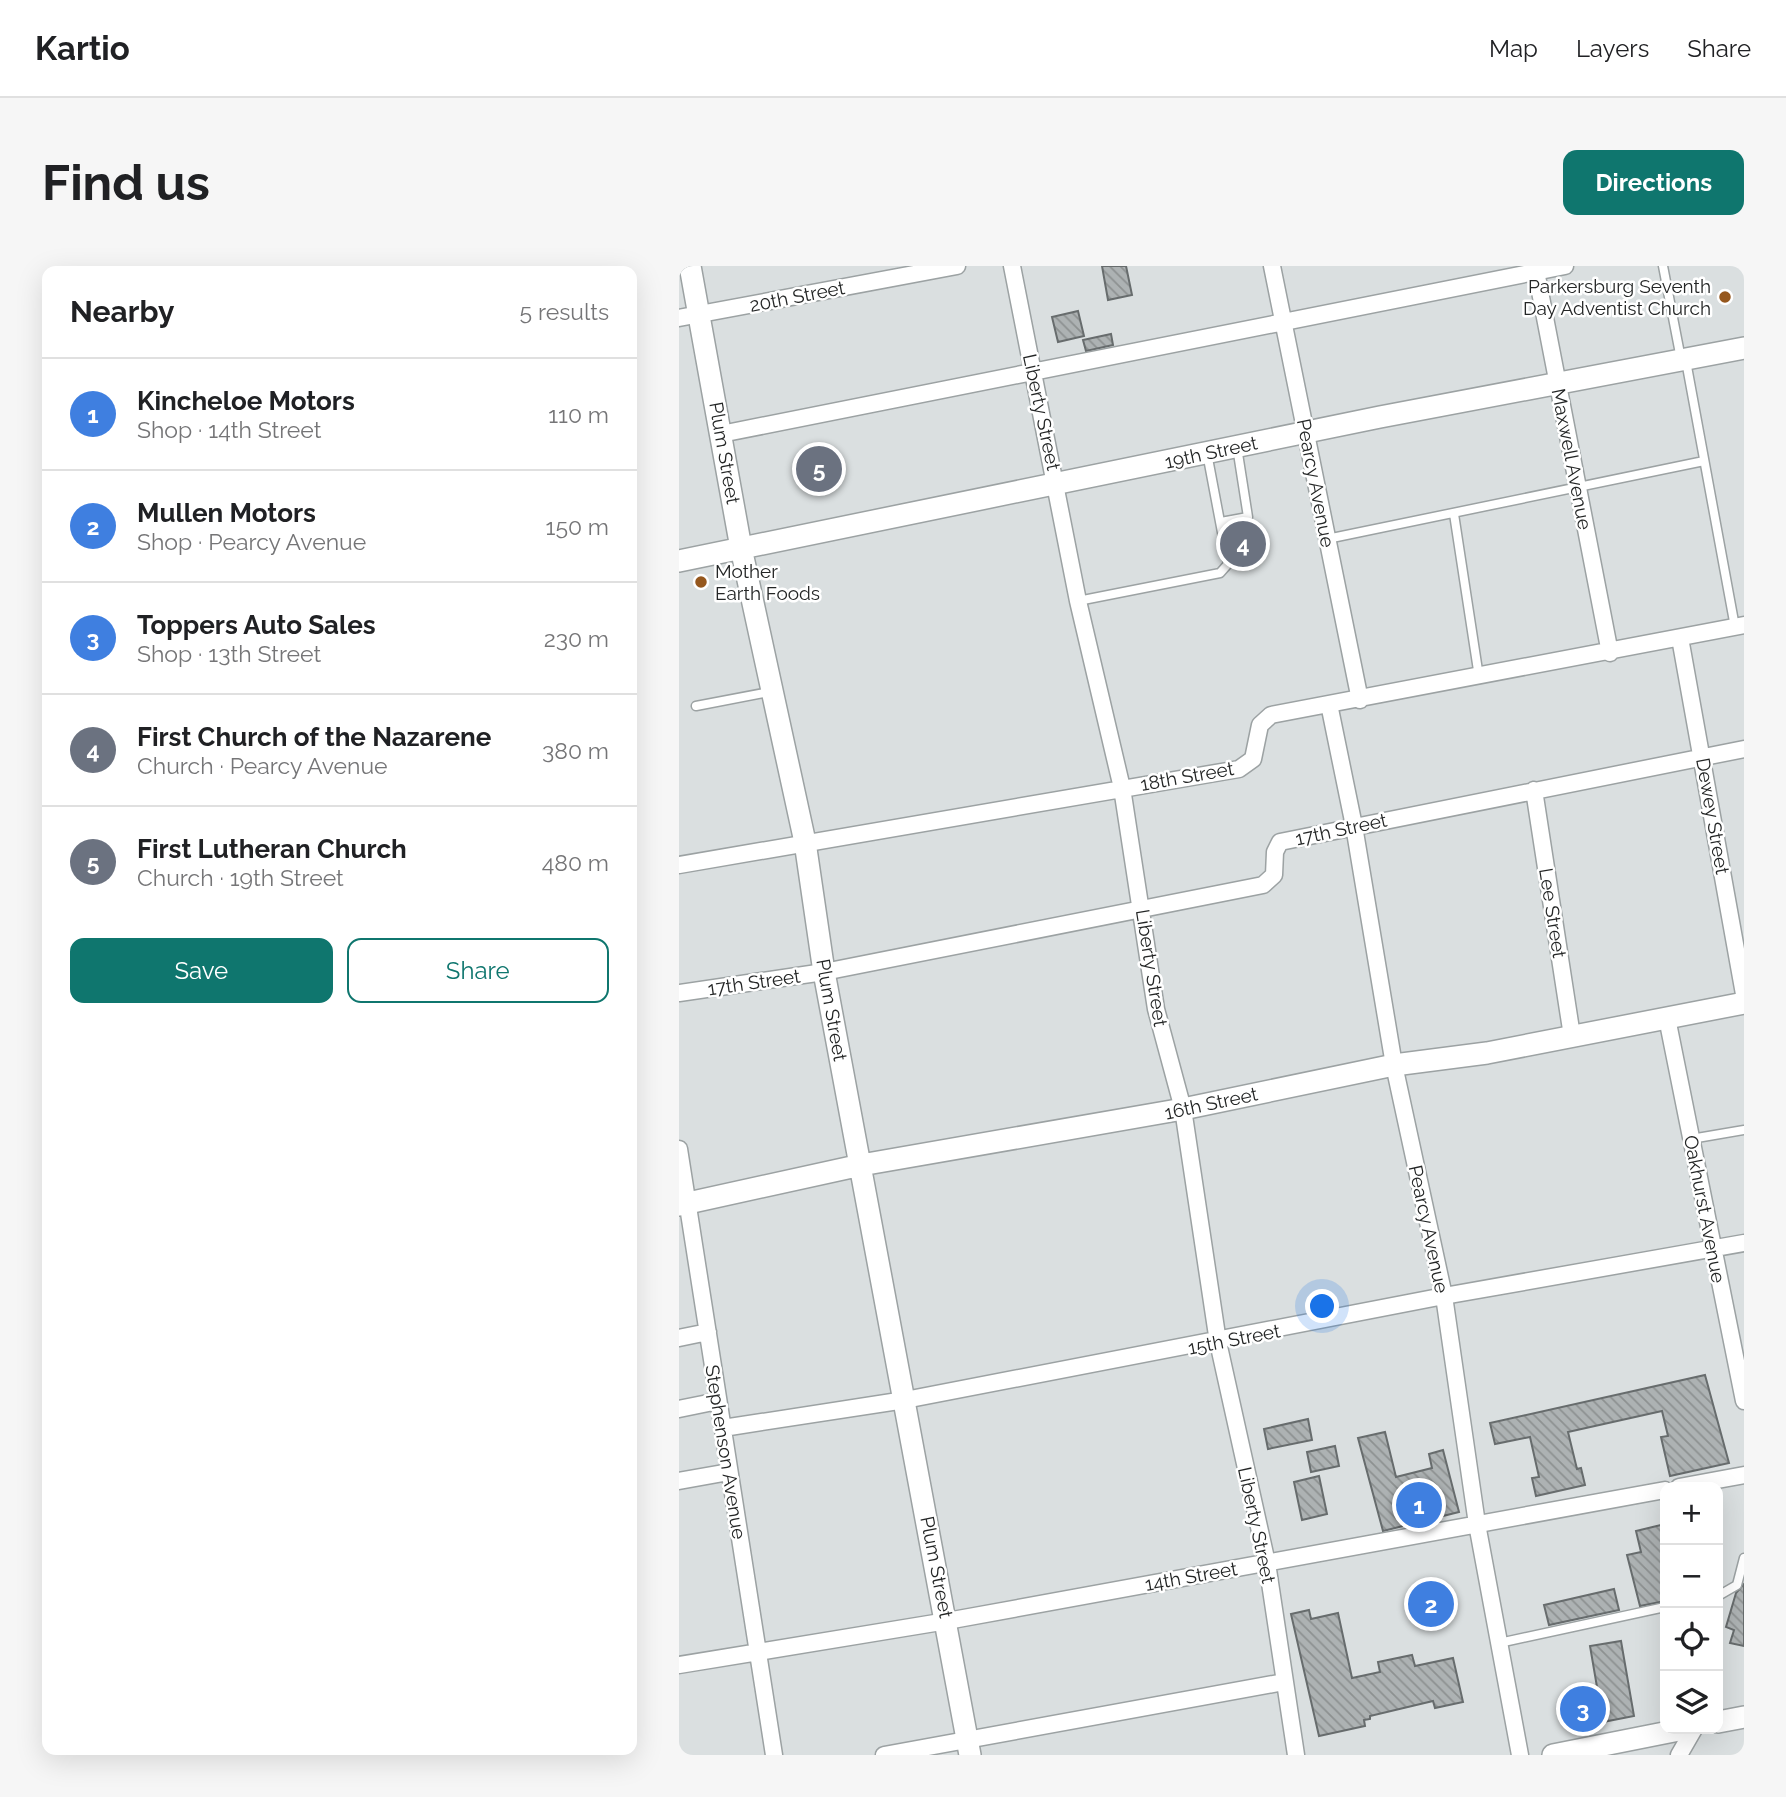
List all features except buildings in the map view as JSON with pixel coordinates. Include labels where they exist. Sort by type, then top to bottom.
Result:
[{"type":"street","name":"Plum Street","points":[[690,266],[701,314],[741,548],[804,842],[824,972],[947,1621],[968,1747]]},
{"type":"street","name":"20th Street","points":[[679,318],[957,266]]},
{"type":"street","name":"Liberty Street","points":[[1012,266],[1079,601],[1122,788],[1143,909],[1156,1009],[1183,1109],[1218,1342],[1266,1563],[1296,1755]]},
{"type":"street","name":"Pearcy Avenue","points":[[1272,266],[1360,700]]},
{"type":"street","points":[[722,434],[1283,323],[1536,269],[1565,266]]},
{"type":"street","name":"Maxwell Avenue","points":[[1536,269],[1610,653]]},
{"type":"street","name":"19th Street","points":[[679,561],[1307,432],[1744,348]]},
{"type":"street","name":"18th Street","points":[[679,865],[1239,769],[1253,760],[1260,725],[1271,715],[1610,653],[1739,626]]},
{"type":"street","name":"Dewey Street","points":[[1679,638],[1738,921],[1744,994]]},
{"type":"street","name":"Pearcy Avenue","points":[[1329,704],[1354,826],[1394,1065],[1444,1296],[1477,1524],[1520,1755]]},
{"type":"street","name":"17th Street","points":[[679,993],[824,972],[1263,885],[1274,875],[1275,852],[1280,842],[1744,749]]},
{"type":"street","name":"Lee Street","points":[[1534,790],[1572,1036]]},
{"type":"street","name":"16th Street","points":[[683,1204],[861,1165],[1183,1109],[1394,1065],[1487,1053],[1744,1003]]},
{"type":"street","name":"Oakhurst Avenue","points":[[1667,1018],[1744,1401]]},
{"type":"street","name":"Stephenson Avenue","points":[[679,1149],[683,1204],[708,1332],[774,1755]]},
{"type":"street","name":"15th Street","points":[[723,1428],[905,1400],[1218,1342],[1444,1296],[1744,1243]]},
{"type":"street","points":[[679,1338],[708,1332]]},
{"type":"street","points":[[679,1409],[718,1401]]},
{"type":"street","points":[[679,1481],[729,1472]]},
{"type":"street","points":[[1706,1482],[1744,1475]]},
{"type":"street","name":"14th Street","points":[[679,1665],[947,1621],[1660,1491]]},
{"type":"street","points":[[884,1755],[968,1747],[1284,1682]]},
{"type":"street","points":[[1723,1721],[1744,1717]]},
{"type":"street","points":[[1553,1755],[1660,1734]]},
{"type":"street","points":[[1679,1755],[1691,1734]]},
{"type":"lane","points":[[1663,266],[1739,626]]},
{"type":"lane","points":[[1220,522],[1248,517],[1237,447]]},
{"type":"lane","points":[[1079,601],[1220,573],[1228,564],[1207,453]]},
{"type":"lane","points":[[1327,539],[1704,461]]},
{"type":"lane","points":[[1454,514],[1479,677]]},
{"type":"lane","points":[[696,706],[772,692]]},
{"type":"lane","points":[[1691,1139],[1744,1130]]},
{"type":"lane","points":[[1723,1593],[1737,1586],[1744,1558]]},
{"type":"lane","points":[[1499,1643],[1660,1609]]},
{"type":"place","name":"Parkersburg Seventh Day Adventist Church","points":[[1725,297]]},
{"type":"place","name":"First Lutheran Church","points":[[819,469]]},
{"type":"place","name":"First Church of the Nazarene","points":[[1243,544]]},
{"type":"place","name":"Mother Earth Foods","points":[[701,582]]},
{"type":"place","name":"Kincheloe Motors","points":[[1419,1505]]},
{"type":"place","name":"Mullen Motors","points":[[1431,1604]]},
{"type":"place","name":"Toppers Auto Sales","points":[[1583,1709]]}]
